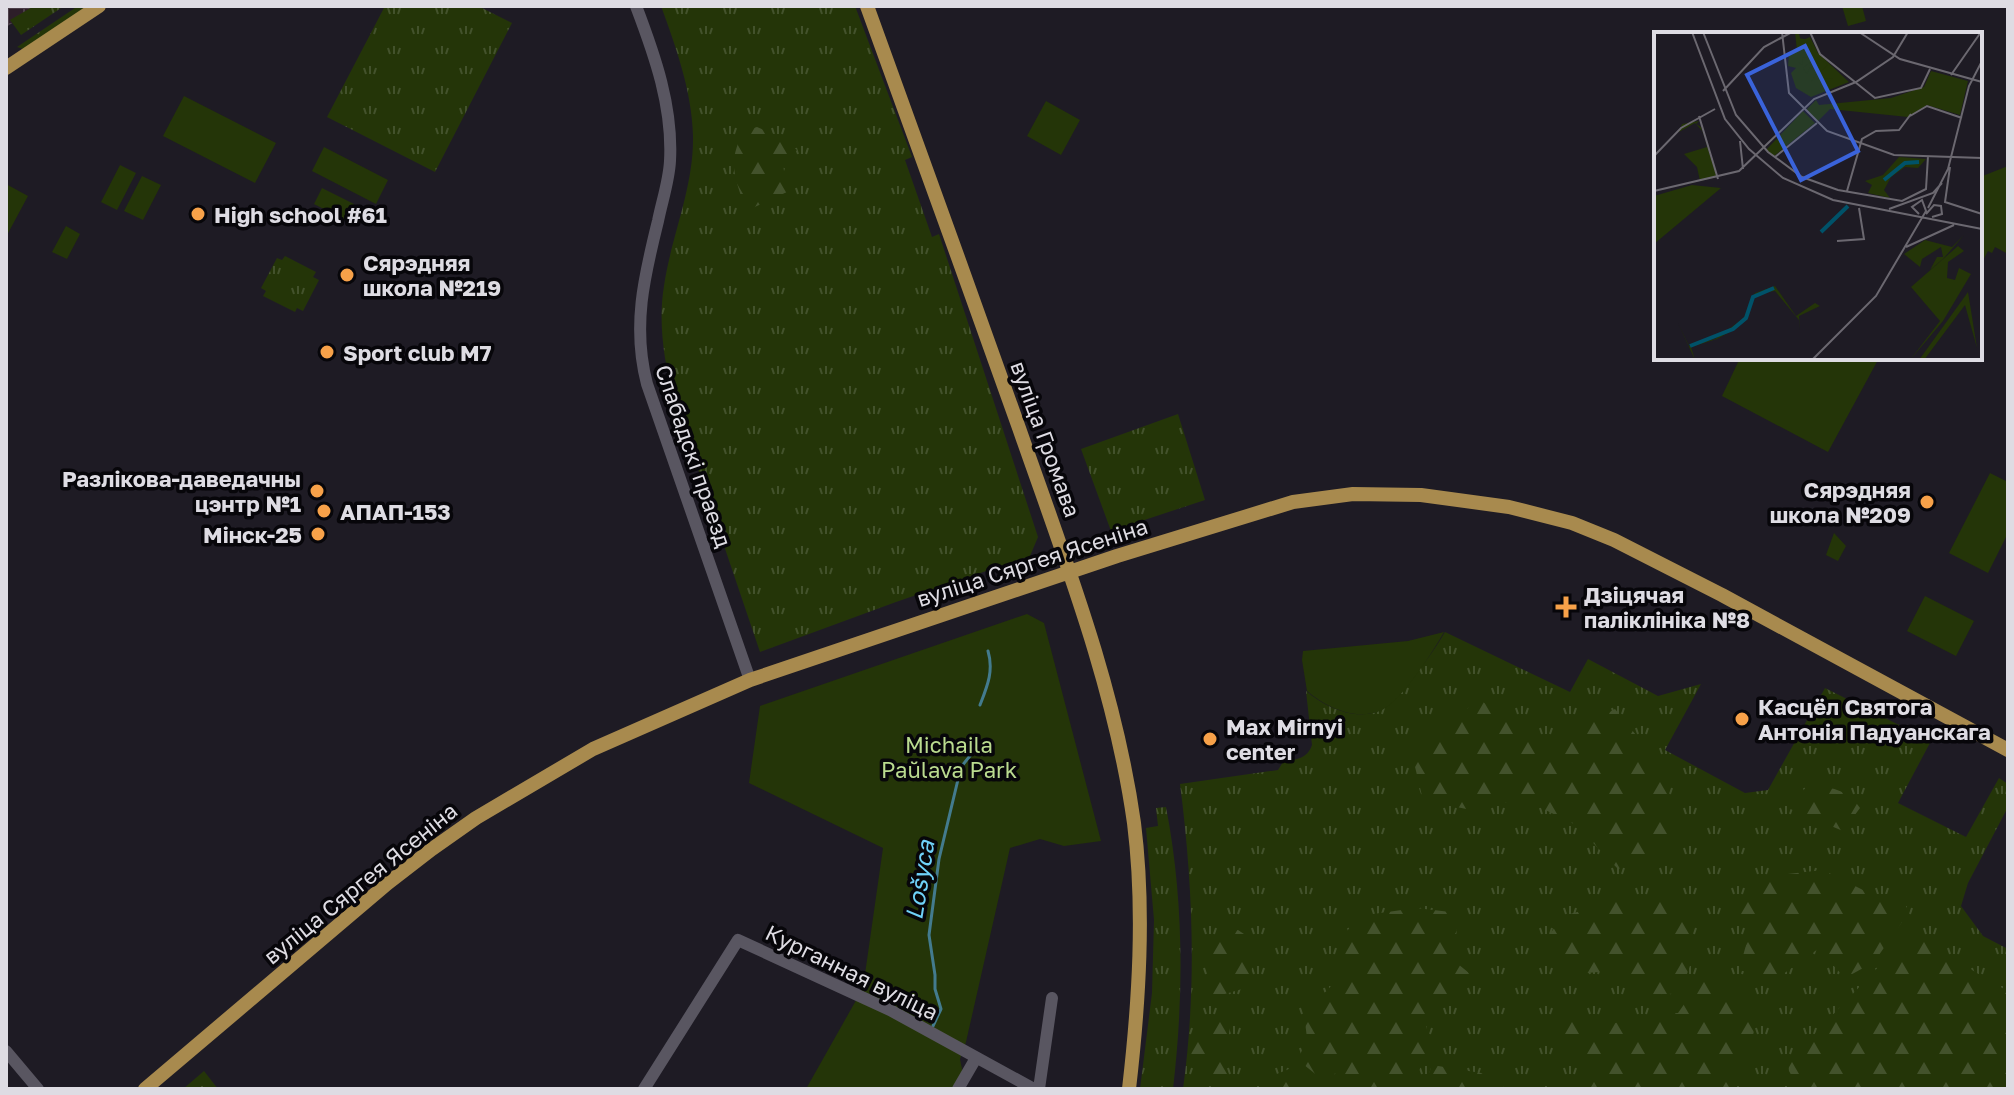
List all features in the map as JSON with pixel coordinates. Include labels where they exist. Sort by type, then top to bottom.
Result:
[{"type":"main road","points":[[6,68],[99,6]]},
{"type":"main road","name":"вуліца Громава","points":[[867,6],[1070,571],[1116,734],[1134,825],[1138,968],[1129,1089]]},
{"type":"main road","name":"вуліца Сяргея Ясеніна","points":[[145,1089],[388,883],[462,827],[593,749],[750,680],[1070,571],[1274,506],[1353,494],[1421,495],[1545,515],[1614,540],[2008,750]]},
{"type":"street","name":"Слабадскі праезд","points":[[636,6],[662,78],[670,133],[670,164],[642,285],[638,324],[640,357],[750,680]]},
{"type":"street","name":"Курганная вуліца","points":[[644,1089],[738,940],[908,1019],[1036,1089]]},
{"type":"street","points":[[1036,1089],[1052,998]]},
{"type":"street","points":[[6,1051],[38,1089]]},
{"type":"street","points":[[958,1089],[976,1058]]},
{"type":"shaded area","points":[[6,6],[40,6],[6,27]]},
{"type":"green space","points":[[34,6],[64,6],[21,35],[10,20]]},
{"type":"green space","points":[[78,6],[87,6],[23,49],[17,47]]},
{"type":"green space","points":[[385,6],[478,6],[512,23],[435,172],[327,117]]},
{"type":"green space","points":[[661,6],[855,6],[912,157],[905,160],[932,237],[939,234],[1038,537],[1030,556],[760,652],[673,395],[665,355],[662,327],[664,286],[690,174],[693,136],[686,86]]},
{"type":"green space","points":[[1842,6],[1862,6],[1866,21],[1848,26]]},
{"type":"green space","points":[[184,96],[276,143],[255,183],[163,136]]},
{"type":"green space","points":[[1046,101],[1080,120],[1061,155],[1027,136]]},
{"type":"green space","points":[[757,127],[776,135],[797,150],[783,164],[787,192],[746,211],[734,171],[735,152],[744,131]]},
{"type":"green space","points":[[324,147],[388,180],[376,204],[312,171]]},
{"type":"green space","points":[[120,165],[136,173],[117,210],[101,202]]},
{"type":"green space","points":[[2008,166],[2008,254],[1995,247],[1992,253],[1988,251],[1982,262],[1982,176]]},
{"type":"green space","points":[[142,176],[161,185],[143,220],[124,211]]},
{"type":"green space","points":[[6,184],[28,196],[6,237]]},
{"type":"green space","points":[[322,188],[354,204],[345,220],[314,204]]},
{"type":"green space","points":[[66,226],[80,234],[67,259],[52,252]]},
{"type":"green space","points":[[285,256],[316,272],[313,277],[319,280],[303,311],[297,308],[295,312],[263,296],[266,291],[261,288],[277,258],[282,260]]},
{"type":"green space","points":[[1739,360],[1878,360],[1828,452],[1722,396]]},
{"type":"green space","points":[[1178,414],[1205,500],[1111,531],[1081,449]]},
{"type":"green space","points":[[1990,473],[2008,482],[2008,533],[1988,573],[1949,553]]},
{"type":"green space","points":[[1834,533],[1846,546],[1838,561],[1826,555]]},
{"type":"green space","points":[[1925,596],[1974,621],[1956,656],[1907,631]]},
{"type":"green space","name":"Michaila Paŭlava Park","points":[[1027,614],[1044,623],[1101,841],[1064,846],[1040,839],[1010,848],[960,1059],[963,1074],[954,1089],[806,1089],[863,988],[883,848],[749,783],[760,706]]},
{"type":"green space","points":[[1444,632],[1407,687],[1382,710],[1362,714],[1342,711],[1307,691],[1303,651],[1408,641]]},
{"type":"green space","points":[[1445,632],[1570,692],[1588,659],[1658,696],[1701,684],[1665,750],[1745,793],[1768,790],[1825,688],[1931,741],[1898,803],[1966,837],[1999,778],[2008,784],[2008,807],[1968,883],[1961,906],[1983,936],[2008,949],[2008,1089],[1183,1089],[1190,1013],[1192,936],[1180,784],[1278,770],[1283,762],[1304,756],[1312,745],[1306,691],[1341,711],[1361,714],[1381,710],[1418,671]]},
{"type":"green space","points":[[1480,700],[1549,745],[1615,709],[1665,771],[1677,850],[1618,869],[1576,825],[1521,798],[1476,811],[1423,800],[1410,746]]},
{"type":"green space","points":[[1808,785],[1838,790],[1860,808],[1843,831],[1788,808]]},
{"type":"green space","points":[[1166,807],[1179,912],[1177,1054],[1173,1089],[1140,1089],[1152,993],[1154,920],[1146,828],[1158,826],[1156,808]]},
{"type":"green space","points":[[1823,870],[1871,894],[1900,894],[1909,912],[1874,962],[1845,978],[1818,949],[1775,980],[1739,970],[1750,931],[1732,901],[1779,875]]},
{"type":"green space","points":[[1687,898],[1695,952],[1680,993],[1645,996],[1611,971],[1562,975],[1542,945],[1563,916],[1620,900]]},
{"type":"green space","points":[[1416,908],[1459,913],[1453,960],[1474,977],[1444,998],[1426,1023],[1430,1048],[1410,1089],[1341,1089],[1346,1066],[1324,1081],[1298,1060],[1307,1038],[1303,1005],[1327,991],[1346,966],[1344,935],[1359,916]]},
{"type":"green space","points":[[1238,930],[1256,942],[1249,987],[1211,998],[1207,961],[1215,935]]},
{"type":"green space","points":[[1915,934],[2008,991],[2008,1089],[1799,1089],[1789,1071],[1788,1062],[1903,941]]},
{"type":"green space","points":[[1708,970],[1727,978],[1758,1013],[1747,1062],[1731,1089],[1577,1089],[1582,1050],[1558,1047],[1557,1019],[1572,1010],[1611,1024],[1649,1015],[1678,1013]]},
{"type":"green space","points":[[1218,1019],[1230,1026],[1225,1063],[1229,1078],[1221,1088],[1209,1077],[1197,1077],[1191,1055],[1195,1035],[1203,1021]]},
{"type":"green space","points":[[1432,1065],[1481,1073],[1507,1089],[1423,1089]]},
{"type":"green space","points":[[1289,1069],[1310,1079],[1316,1089],[1268,1089],[1272,1076]]},
{"type":"green space","points":[[204,1071],[218,1089],[183,1089]]},
{"type":"waterway","name":"Lošyca","points":[[980,705],[990,672],[988,651]]},
{"type":"waterway","name":"Lošyca","points":[[933,1026],[941,1009],[935,989],[929,935],[939,859],[961,767],[978,746]]},
{"type":"place","name":"High school #61","points":[[198,214]]},
{"type":"place","name":"Сярэдняя школа №219","points":[[347,275]]},
{"type":"place","name":"Sport club M7","points":[[327,352]]},
{"type":"place","name":"Разлікова-даведачны цэнтр №1","points":[[317,491]]},
{"type":"place","name":"Сярэдняя школа №209","points":[[1927,502]]},
{"type":"place","name":"АПАП-153","points":[[324,511]]},
{"type":"place","name":"Мінск-25","points":[[318,534]]},
{"type":"place","name":"Дзіцячая паліклініка №8","points":[[1566,607]]},
{"type":"place","name":"Касцёл Святога Антонія Падуанскага","points":[[1742,719]]},
{"type":"place","name":"Max Mirnyi center","points":[[1210,739]]}]
